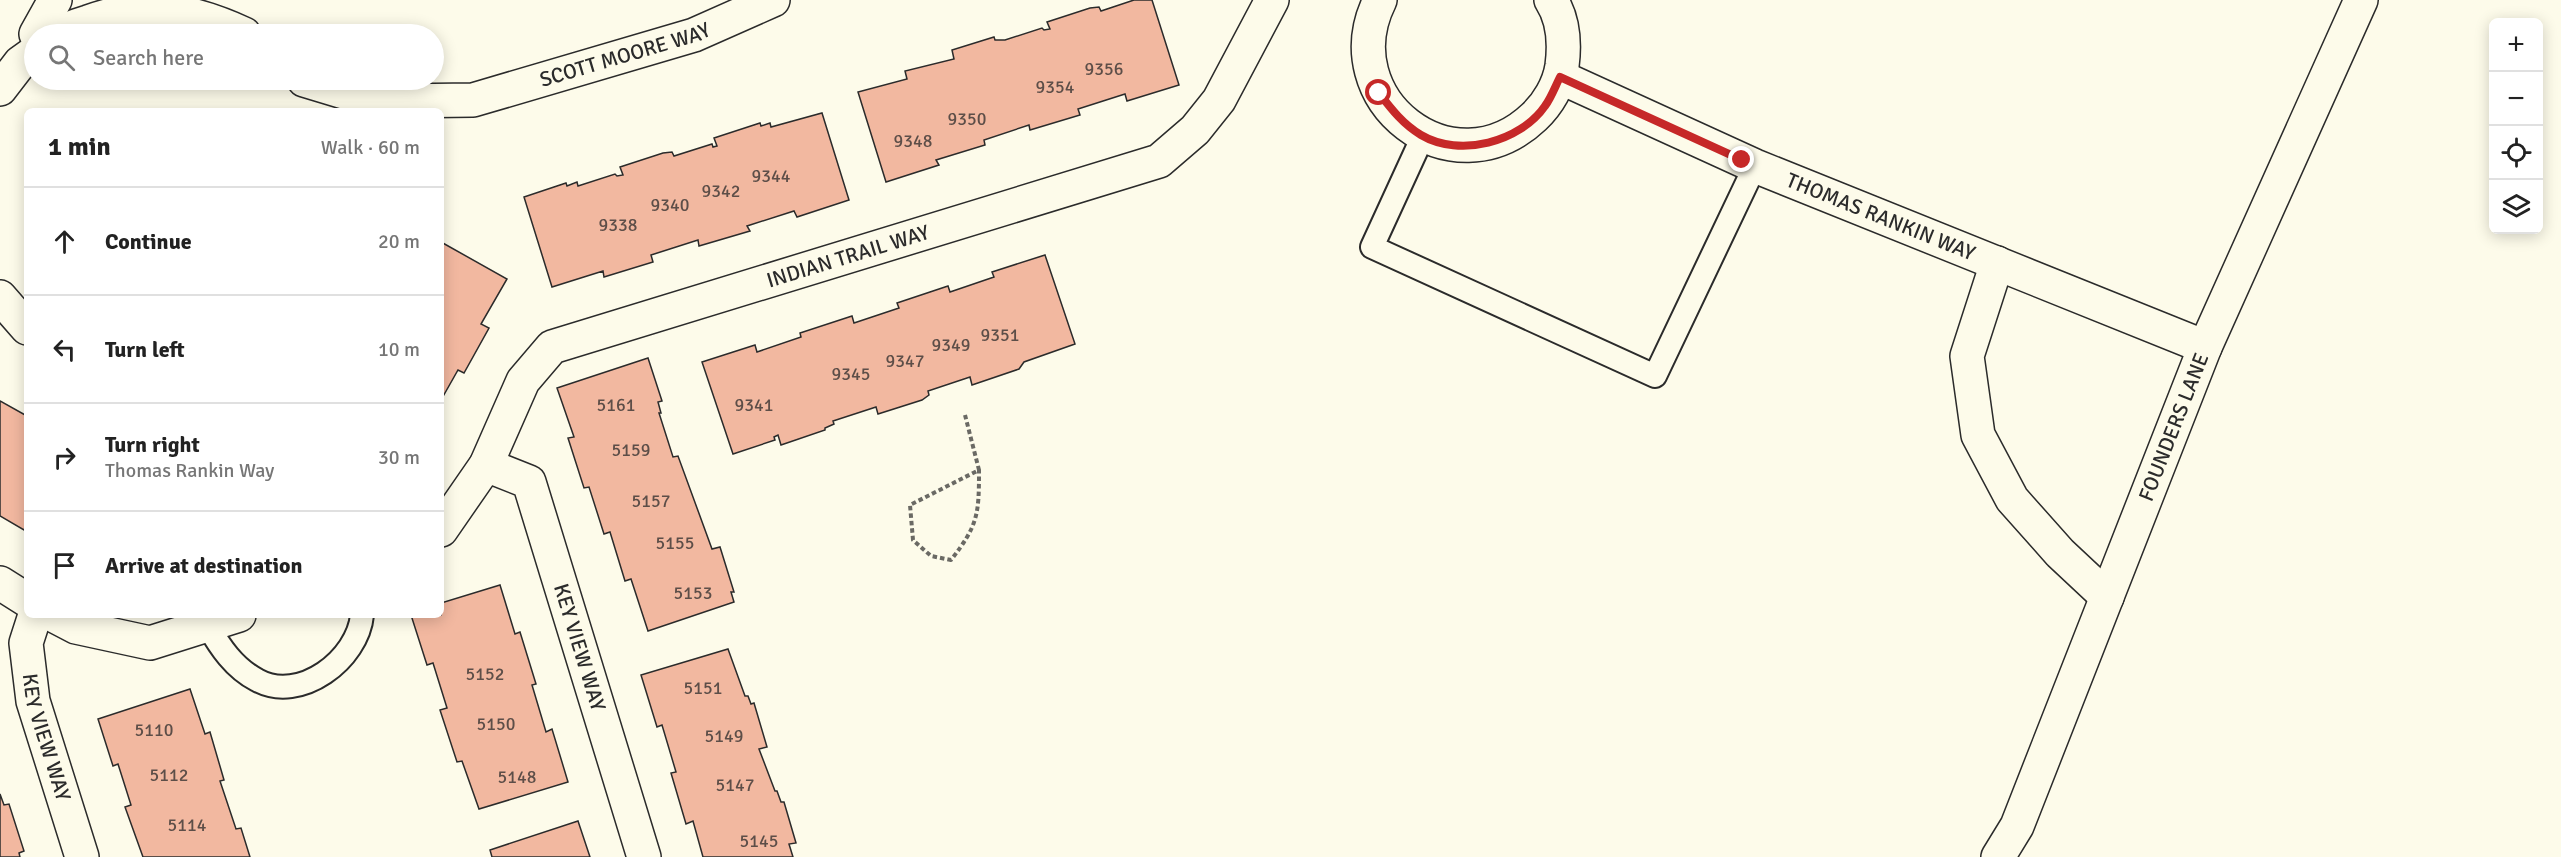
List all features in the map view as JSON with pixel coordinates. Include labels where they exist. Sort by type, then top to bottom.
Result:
[{"type":"street","points":[[43,24],[55,0]]},
{"type":"street","name":"SCOTT MOORE WAY","points":[[337,90],[395,101],[473,100],[694,35],[773,0]]},
{"type":"street","name":"INDIAN TRAIL WAY","points":[[444,526],[486,465],[524,381],[552,347],[1159,161],[1195,130],[1219,100],[1272,0]]},
{"type":"street","points":[[1378,1],[1369,32],[1368,63],[1379,93],[1398,118],[1423,136],[1456,146],[1489,143],[1520,130],[1545,107],[1560,77],[1565,44],[1558,10],[1551,0]]},
{"type":"street","name":"FOUNDERS LANE","points":[[1998,857],[2017,826],[2205,347],[2361,0]]},
{"type":"street","points":[[84,24],[116,12],[166,5],[222,24]]},
{"type":"street","points":[[0,89],[24,56]]},
{"type":"street","name":"THOMAS RANKIN WAY","points":[[1560,77],[1755,166],[2205,347]]},
{"type":"street","points":[[301,90],[311,108]]},
{"type":"street","name":"SCOTT MOORE WAY","points":[[444,119],[473,100]]},
{"type":"street","points":[[1997,263],[1967,356],[1977,435],[2012,499],[2060,553],[2107,597]]},
{"type":"street","points":[[0,297],[17,322]]},
{"type":"street","name":"KEY VIEW WAY","points":[[486,465],[529,482],[644,857]]},
{"type":"street","points":[[0,583],[24,598]]},
{"type":"street","name":"KEY VIEW WAY","points":[[34,618],[26,643],[33,701],[82,857]]},
{"type":"street","points":[[59,618],[76,627],[150,643],[231,618]]},
{"type":"lane","points":[[1423,136],[1372,247],[1655,376],[1755,166]]},
{"type":"lane","points":[[208,626],[220,647],[237,666],[258,681],[284,686],[315,678],[345,657],[355,642],[361,618]]},
{"type":"path","points":[[965,415],[979,470],[979,505],[971,534],[951,560],[931,555],[912,540],[910,505],[979,470]]},
{"type":"building","points":[[1134,0],[1152,0],[1179,85],[1127,101],[1125,94],[1078,109],[1080,115],[1030,130],[1029,125],[984,140],[985,145],[936,160],[939,165],[886,182],[858,92],[907,79],[905,71],[954,59],[952,50],[994,37],[995,40],[1005,40],[1042,28],[1050,29],[1047,22],[1090,8],[1099,7],[1101,11]]},
{"type":"building","points":[[822,113],[849,200],[797,217],[794,211],[747,226],[750,231],[699,246],[698,240],[651,255],[653,262],[604,277],[603,271],[552,287],[524,197],[566,183],[567,186],[577,182],[578,186],[615,174],[623,175],[620,167],[663,153],[672,152],[674,156],[712,144],[713,147],[717,146],[714,138],[760,123],[761,126],[770,123],[771,127]]},
{"type":"building","points":[[444,244],[507,279],[481,324],[489,328],[464,373],[458,370],[444,395]]},
{"type":"building","points":[[1045,255],[1075,344],[1024,362],[1019,369],[972,385],[970,377],[928,391],[929,395],[922,400],[878,414],[876,407],[833,421],[834,424],[825,430],[781,445],[778,435],[774,437],[775,440],[733,454],[702,362],[755,345],[757,352],[801,337],[800,333],[852,316],[854,323],[899,308],[897,303],[948,286],[950,292],[994,277],[992,272]]},
{"type":"building","points":[[648,358],[662,401],[658,402],[661,413],[659,413],[673,457],[678,456],[712,549],[720,547],[734,592],[731,592],[734,602],[648,631],[631,579],[625,581],[610,532],[604,534],[589,487],[584,488],[568,438],[574,437],[557,388]]},
{"type":"building","points":[[0,401],[24,414],[24,530],[0,516]]},
{"type":"building","points":[[500,585],[515,634],[520,632],[536,684],[532,685],[546,732],[552,729],[568,782],[479,809],[462,761],[457,762],[440,710],[447,708],[433,663],[427,665],[412,618],[444,618],[444,602]]},
{"type":"building","points":[[728,649],[745,696],[748,696],[751,704],[754,703],[767,747],[759,749],[775,791],[781,802],[784,802],[796,843],[789,844],[793,857],[703,857],[693,821],[686,824],[671,773],[676,772],[662,725],[657,727],[641,675]]},
{"type":"building","points":[[190,689],[205,734],[210,732],[224,780],[220,781],[236,829],[241,828],[250,857],[143,857],[125,807],[131,805],[118,764],[113,766],[98,719]]},
{"type":"building","points":[[0,794],[4,805],[9,804],[24,851],[19,853],[20,857],[0,857]]},
{"type":"building","points":[[578,821],[590,857],[492,857],[490,850]]},
{"type":"route","points":[[1379,93],[1398,118],[1423,136],[1456,146],[1489,143],[1520,130],[1545,107],[1560,77],[1742,160]]}]
